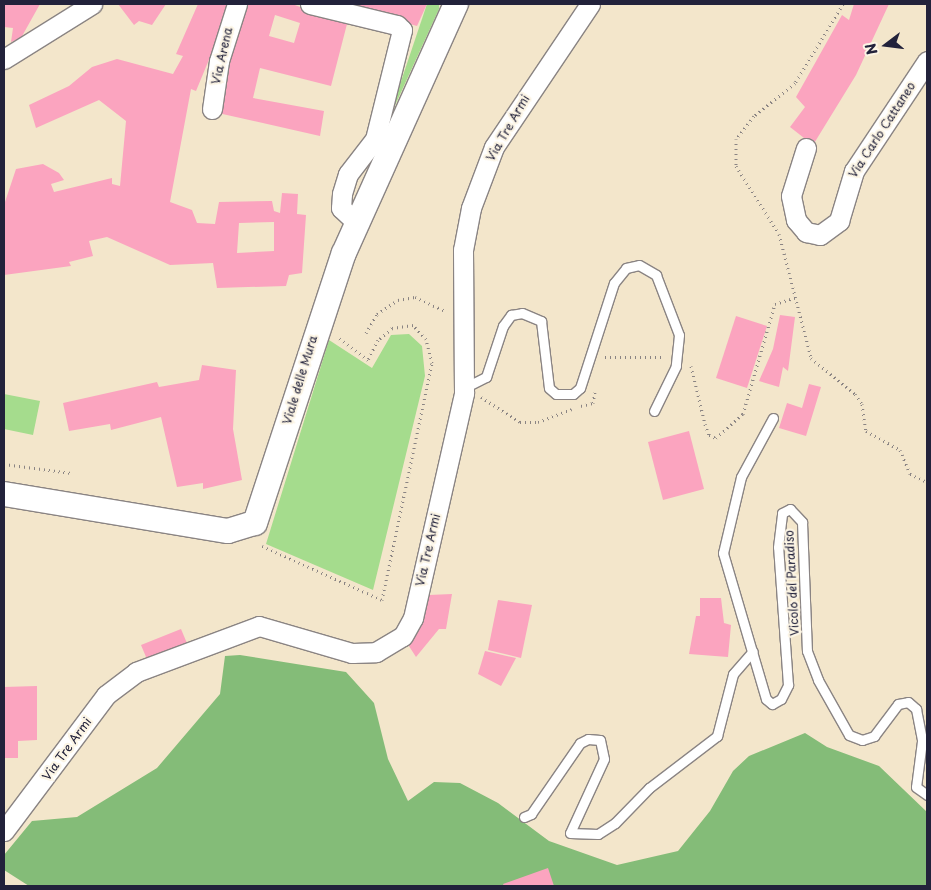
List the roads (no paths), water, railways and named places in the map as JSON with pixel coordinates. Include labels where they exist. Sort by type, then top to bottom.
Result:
[{"type":"street","points":[[4,59],[92,4]]},
{"type":"street","name":"Via Arena","points":[[212,109],[226,32],[238,4]]},
{"type":"street","points":[[310,4],[397,25],[404,36],[375,139],[348,174],[342,194],[341,208],[357,223]]},
{"type":"street","name":"Viale delle Mura","points":[[4,494],[228,531],[250,528],[258,520],[305,361],[357,223],[456,4]]},
{"type":"street","name":"Via Tre Armi","points":[[4,832],[106,695],[136,672],[259,626],[352,653],[376,652],[403,636],[413,618],[464,390],[463,250],[481,178],[494,148],[590,4]]},
{"type":"street","name":"Via Carlo Cattaneo","points":[[806,148],[791,196],[796,220],[806,232],[820,235],[828,233],[840,221],[854,171],[927,61]]},
{"type":"lane","points":[[464,390],[486,377],[503,326],[511,314],[522,313],[541,321],[549,388],[556,394],[573,394],[580,388],[614,283],[626,268],[639,265],[656,274],[664,289],[679,335],[678,360],[654,411]]},
{"type":"lane","name":"Vicolo del Paradiso","points":[[773,418],[741,477],[723,554],[766,699],[772,704],[782,699],[788,685],[778,547],[782,513],[790,509],[802,522],[807,651],[818,680],[849,734],[862,740],[874,736],[898,704],[908,702],[916,709],[922,741],[916,787],[927,796]]},
{"type":"lane","points":[[524,817],[531,814],[580,743],[588,739],[600,740],[604,759],[570,833],[598,834],[615,823],[649,788],[717,736],[734,674],[753,651]]}]
